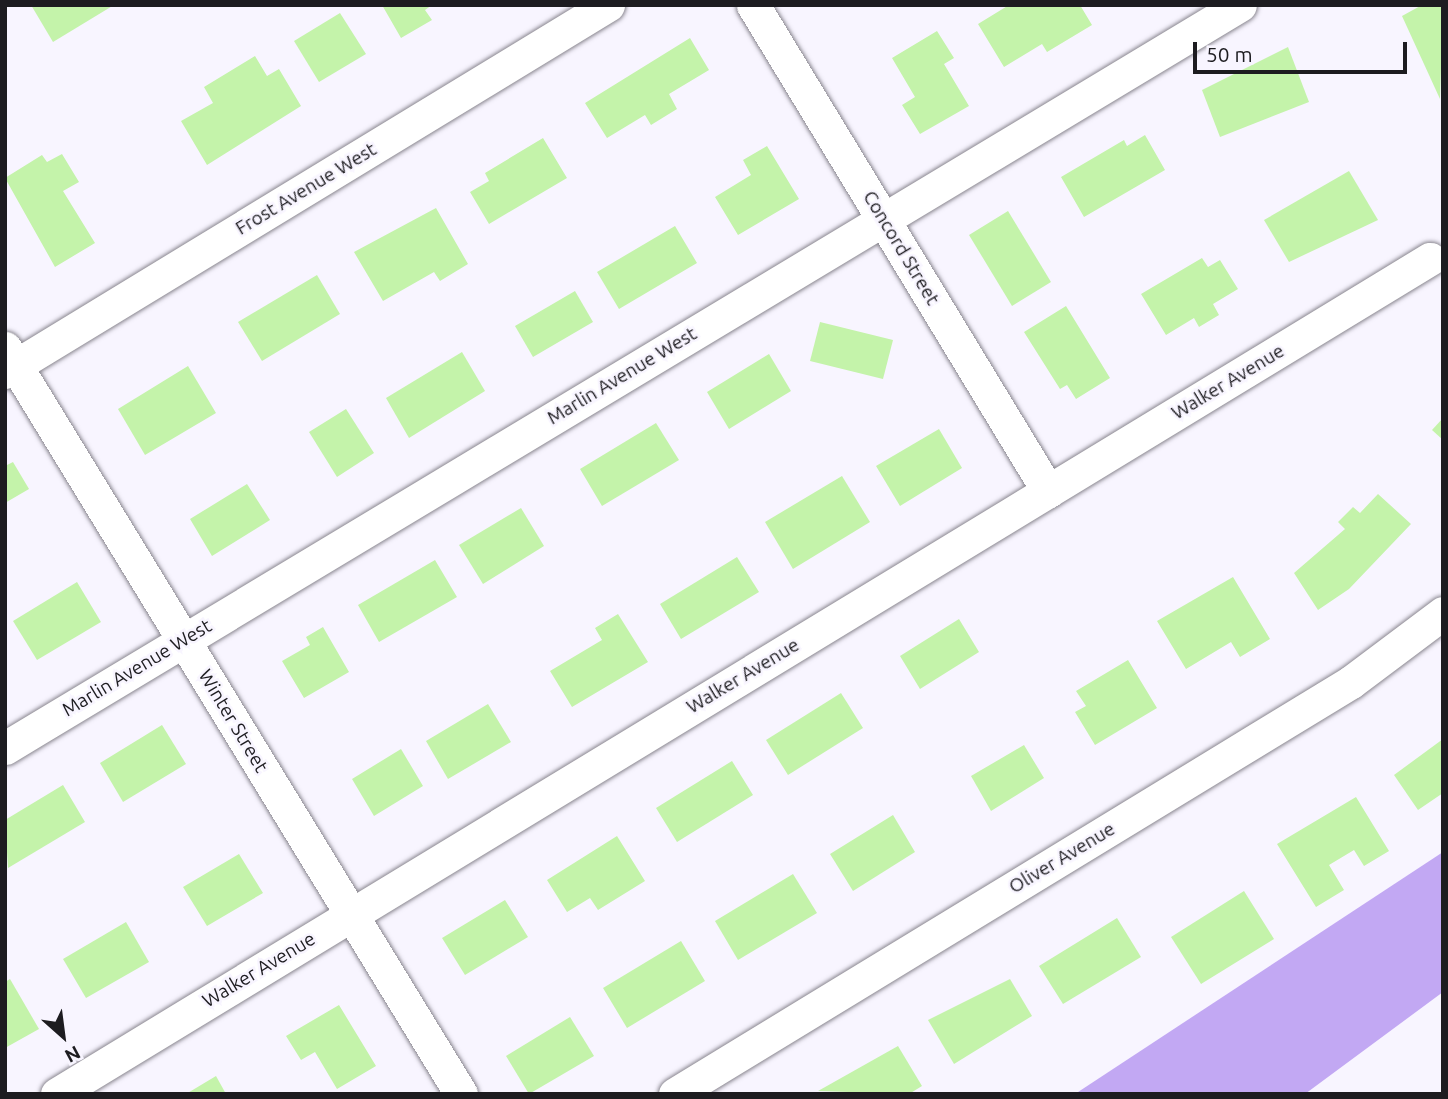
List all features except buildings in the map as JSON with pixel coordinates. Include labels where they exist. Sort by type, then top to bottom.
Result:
[{"type":"street","name":"Frost Avenue West","points":[[9,362],[608,5]]},
{"type":"street","name":"Concord Street","points":[[753,5],[1048,491]]},
{"type":"street","name":"Marlin Avenue West","points":[[5,748],[1240,5]]},
{"type":"street","name":"Walker Avenue","points":[[57,1094],[1430,259]]},
{"type":"street","name":"Winter Street","points":[[9,362],[461,1094]]},
{"type":"street","name":"Oliver Avenue","points":[[675,1094],[1351,682],[1443,613]]},
{"type":"shaded area","points":[[1443,852],[1443,992],[1305,1094],[1075,1094]]}]
